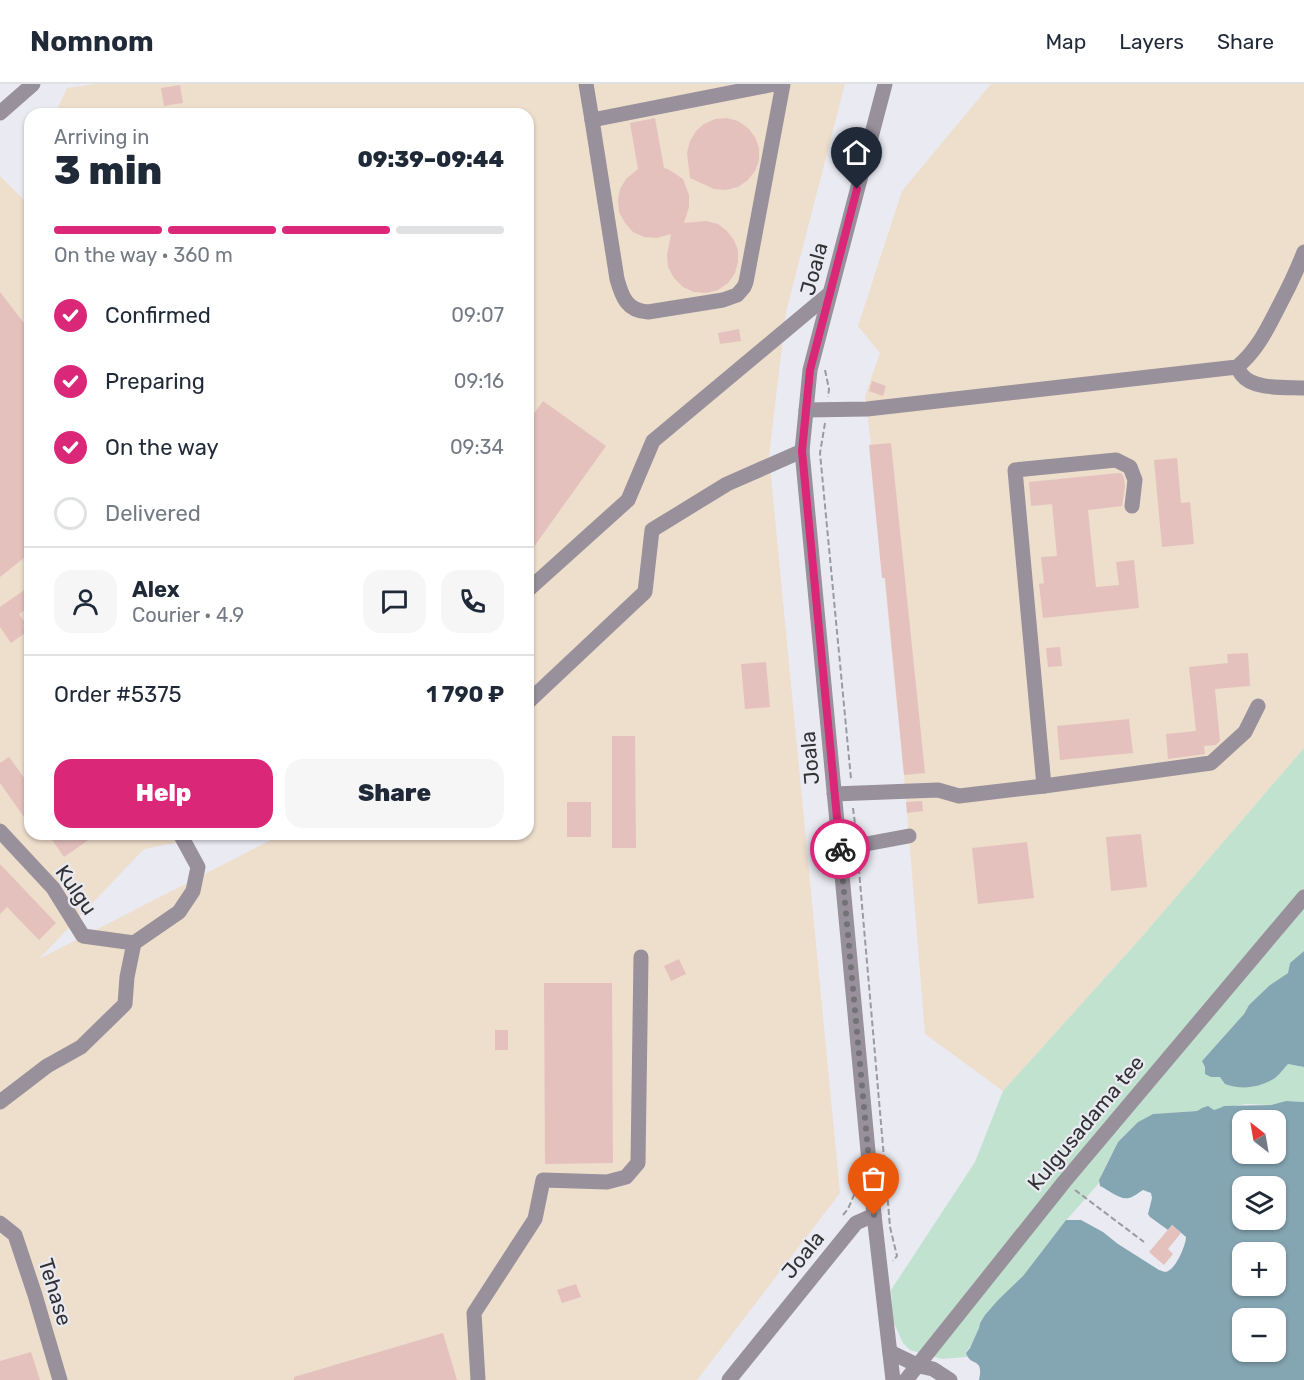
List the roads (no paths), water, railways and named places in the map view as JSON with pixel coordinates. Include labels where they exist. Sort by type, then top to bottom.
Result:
[{"type":"street","points":[[0,112],[33,84]]},
{"type":"street","points":[[586,84],[617,279],[628,304],[637,310],[648,312],[723,300],[737,295],[744,287],[783,84]]},
{"type":"street","points":[[592,120],[775,84]]},
{"type":"street","name":"Joala","points":[[729,1380],[856,1223],[874,1215],[802,451],[810,370],[885,84]]},
{"type":"street","points":[[806,410],[878,407],[1237,367],[1254,350],[1264,334],[1304,252]]},
{"type":"street","points":[[534,585],[628,500],[653,441],[829,294]]},
{"type":"street","points":[[1237,367],[1248,381],[1258,385],[1304,388]]},
{"type":"street","points":[[534,696],[645,592],[652,530],[727,484],[802,451]]},
{"type":"street","points":[[1044,786],[1016,470],[1116,460],[1130,467],[1135,480],[1132,506]]},
{"type":"street","points":[[834,794],[938,790],[959,796],[1212,764],[1245,732],[1258,706]]},
{"type":"street","name":"Kulgu","points":[[0,831],[53,888],[82,936],[134,943]]},
{"type":"street","points":[[840,849],[909,836]]},
{"type":"street","points":[[0,1102],[47,1066],[81,1047],[125,1004],[134,943],[179,912],[193,891],[198,867],[183,840]]},
{"type":"street","name":"Kulgusadama tee","points":[[906,1380],[1064,1182],[1304,897]]},
{"type":"street","points":[[478,1380],[474,1313],[536,1219],[543,1180],[606,1182],[626,1177],[638,1163],[641,957]]},
{"type":"street","points":[[874,1215],[893,1380]]},
{"type":"street","name":"Tehase","points":[[0,1223],[15,1235],[60,1380]]},
{"type":"street","points":[[890,1352],[919,1366],[933,1369],[950,1380]]},
{"type":"water","points":[[1304,951],[1304,1067],[1288,1064],[1275,1078],[1250,1087],[1231,1086],[1225,1084],[1220,1077],[1205,1074],[1202,1061],[1244,1014],[1249,1005],[1270,985],[1288,973],[1290,963]]},
{"type":"water","points":[[1286,1101],[1304,1102],[1304,1380],[979,1380],[980,1368],[966,1353],[980,1323],[998,1300],[1023,1276],[1066,1220],[1081,1220],[1159,1270],[1167,1272],[1171,1269],[1177,1261],[1186,1237],[1172,1225],[1168,1230],[1150,1217],[1148,1214],[1151,1193],[1143,1190],[1133,1197],[1125,1198],[1100,1186],[1099,1180],[1118,1142],[1138,1122],[1153,1114],[1197,1111],[1208,1106],[1214,1110],[1224,1106],[1271,1105]]}]
